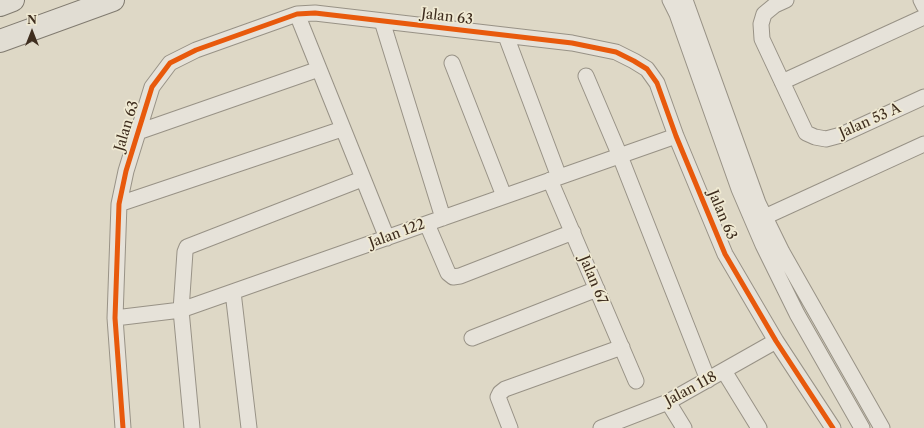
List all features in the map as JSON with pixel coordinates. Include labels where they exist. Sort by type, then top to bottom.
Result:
[{"type":"highway","points":[[0,5],[14,0]]},
{"type":"highway","points":[[0,41],[113,0]]},
{"type":"street","points":[[670,0],[677,14],[739,189],[782,252],[882,428]]},
{"type":"street","points":[[685,0],[758,203],[760,220],[797,314],[862,428]]},
{"type":"street","points":[[786,0],[775,5],[764,14],[761,24],[762,39],[782,82],[924,17]]},
{"type":"street","points":[[921,0],[924,6]]},
{"type":"street","name":"Jalan 63","points":[[123,428],[115,318],[119,204],[126,171],[152,87],[170,63],[196,50],[297,14],[315,13],[572,43],[616,52],[647,69],[657,83],[676,136],[725,254],[776,341],[834,428]]},
{"type":"street","points":[[297,14],[362,179],[387,238]]},
{"type":"street","points":[[382,21],[443,218]]},
{"type":"street","name":"Jalan 67","points":[[506,36],[573,232],[636,381]]},
{"type":"street","points":[[452,63],[504,196]]},
{"type":"street","points":[[138,132],[319,69]]},
{"type":"street","points":[[586,76],[620,156],[708,380]]},
{"type":"street","name":"Jalan 53 A","points":[[782,82],[806,133],[815,138],[826,139],[841,135],[924,97]]},
{"type":"street","points":[[119,204],[342,129]]},
{"type":"street","name":"Jalan 122","points":[[115,318],[181,310],[676,136]]},
{"type":"street","points":[[760,220],[924,144]]},
{"type":"street","points":[[192,428],[181,310],[185,252],[187,247],[362,179]]},
{"type":"street","points":[[427,224],[448,273],[453,276],[460,276],[573,232]]},
{"type":"street","points":[[472,338],[597,289]]},
{"type":"street","points":[[233,292],[249,428]]},
{"type":"street","name":"Jalan 118","points":[[601,428],[668,402],[776,341]]},
{"type":"street","points":[[510,428],[498,397],[505,389],[622,348]]},
{"type":"street","points":[[724,371],[760,428]]},
{"type":"street","points":[[668,402],[684,428]]},
{"type":"cycle path","points":[[123,428],[115,318],[119,204],[126,171],[152,87],[170,63],[196,50],[297,14],[315,13],[572,43],[616,52],[647,69],[657,83],[676,136],[725,254],[776,341],[833,428]]}]
